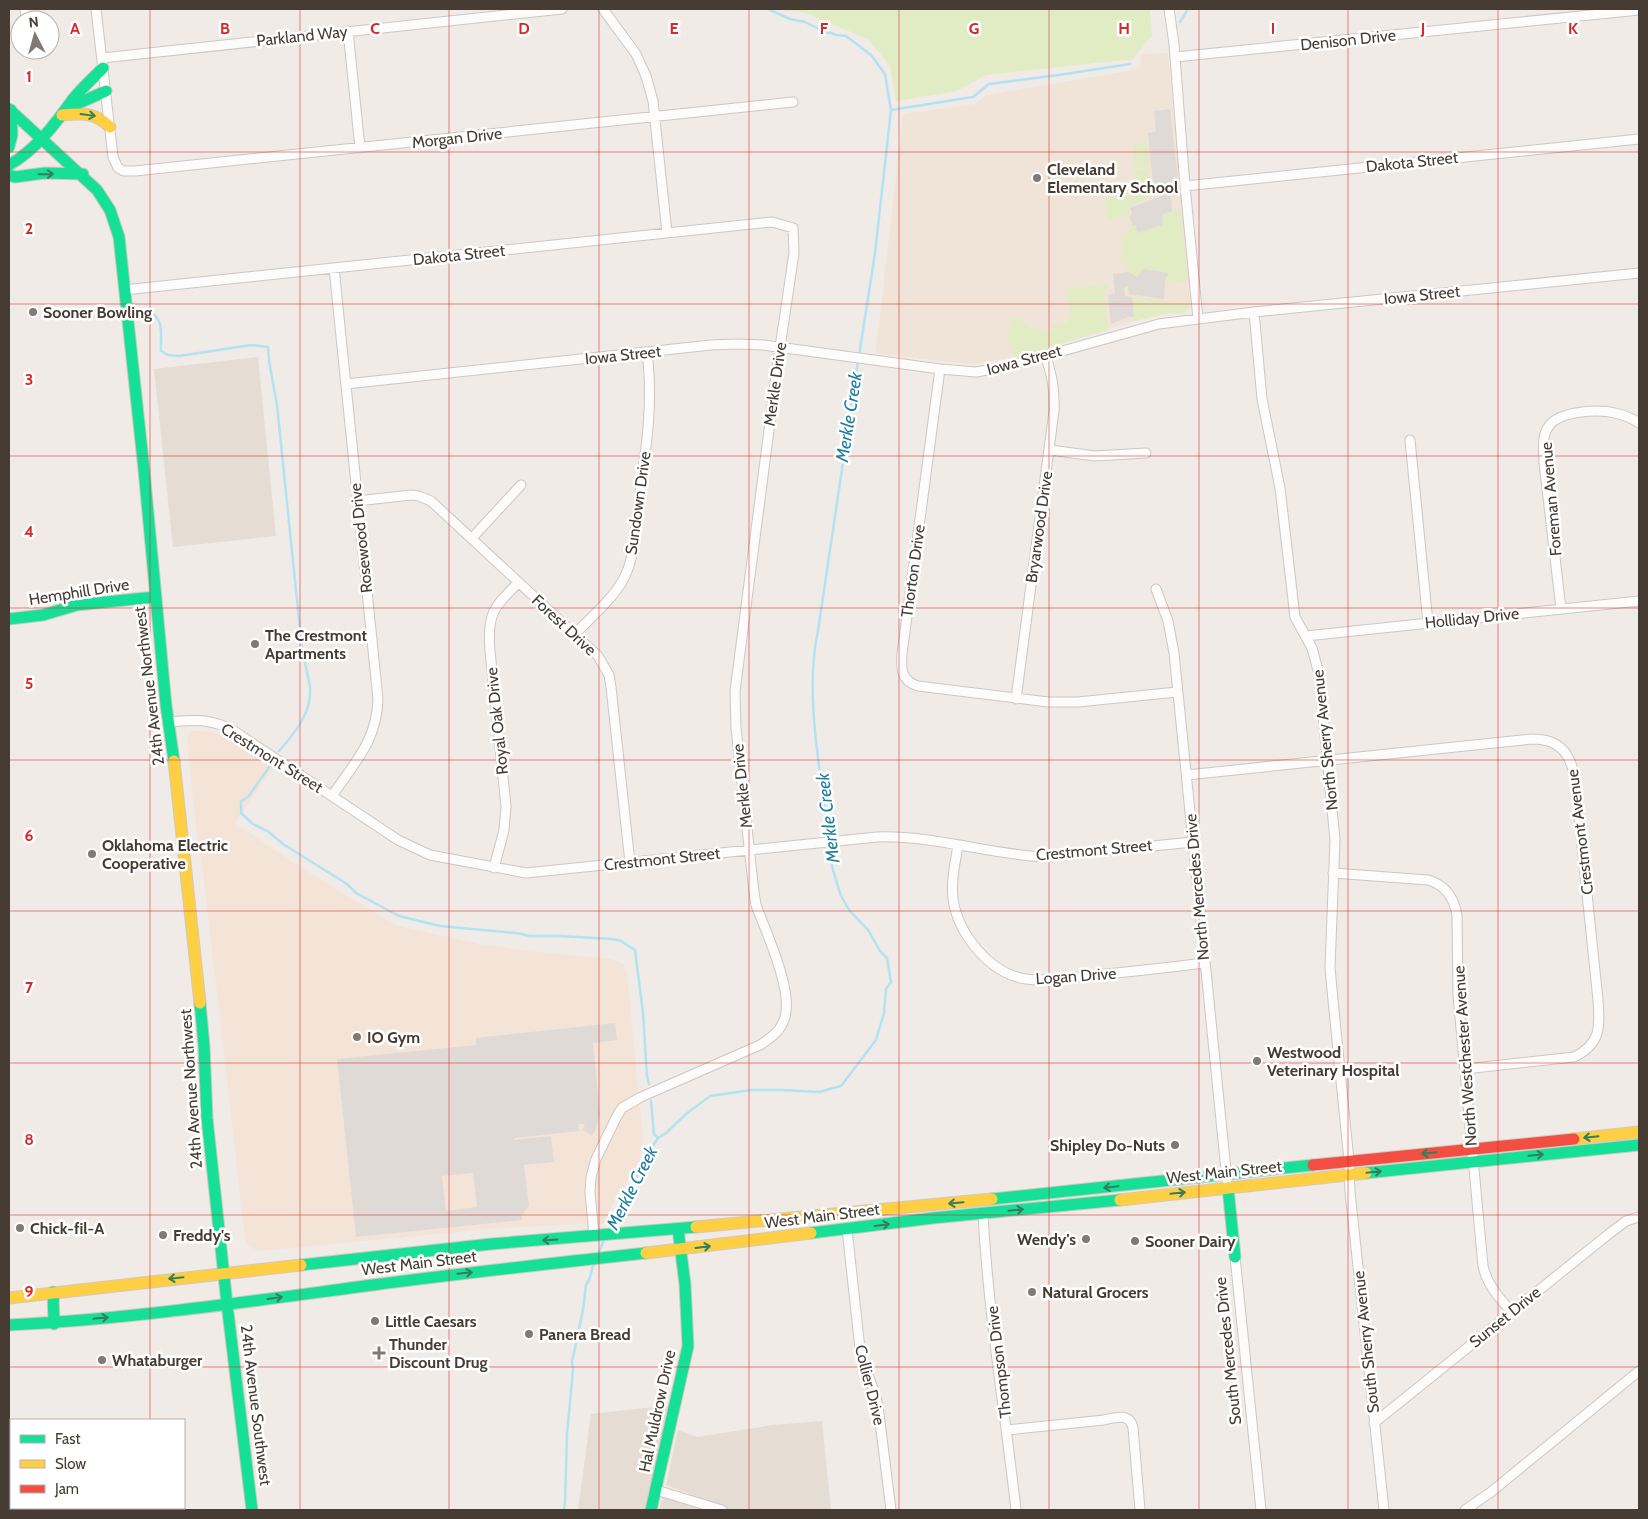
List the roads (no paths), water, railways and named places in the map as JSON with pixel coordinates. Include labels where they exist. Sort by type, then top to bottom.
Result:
[{"type":"main road","points":[[9,165],[20,158],[42,138],[103,63]]},
{"type":"main road","points":[[65,111],[106,91]]},
{"type":"main road","points":[[9,147],[12,135],[10,110]]},
{"type":"main road","name":"24th Avenue Northwest","points":[[10,110],[96,187],[105,199],[116,225],[198,976],[208,1118],[227,1304]]},
{"type":"main road","points":[[65,111],[92,114],[102,118],[110,127]]},
{"type":"main road","points":[[9,175],[15,177],[45,173],[83,174]]},
{"type":"main road","name":"Hemphill Drive","points":[[9,619],[43,615],[77,605],[156,597]]},
{"type":"main road","name":"West Main Street","points":[[9,1298],[491,1244],[628,1234],[910,1208],[1639,1132]]},
{"type":"main road","name":"West Main Street","points":[[9,1325],[54,1324],[227,1304],[431,1277],[620,1257],[983,1213],[1639,1145]]},
{"type":"main road","name":"South Mercedes Drive","points":[[1228,1188],[1235,1257]]},
{"type":"main road","name":"Hal Muldrow Drive","points":[[651,1510],[682,1382],[688,1346],[685,1284],[678,1229]]},
{"type":"main road","points":[[53,1292],[54,1324]]},
{"type":"main road","name":"24th Avenue Southwest","points":[[227,1304],[252,1510]]},
{"type":"street","points":[[96,9],[110,127]]},
{"type":"street","name":"Parkland Way","points":[[103,63],[348,31],[562,9]]},
{"type":"street","points":[[603,9],[624,36],[646,76],[653,101],[667,233]]},
{"type":"street","points":[[1169,9],[1176,57],[1185,186],[1198,319]]},
{"type":"street","name":"Denison Drive","points":[[1176,57],[1639,10]]},
{"type":"street","points":[[348,31],[360,148]]},
{"type":"street","name":"Morgan Drive","points":[[110,127],[115,163],[121,170],[135,171],[793,102]]},
{"type":"street","name":"Dakota Street","points":[[1185,186],[1639,139]]},
{"type":"street","name":"Dakota Street","points":[[124,290],[772,222],[793,228]]},
{"type":"street","name":"Merkle Drive","points":[[597,1236],[590,1192],[591,1177],[596,1159],[616,1116],[622,1108],[641,1097],[760,1046],[775,1035],[784,1019],[786,1005],[784,984],[756,905],[737,736],[735,691],[794,253],[793,228]]},
{"type":"street","name":"Rosewood Drive","points":[[332,796],[364,750],[372,735],[378,712],[377,686],[334,268]]},
{"type":"street","name":"Iowa Street","points":[[346,384],[737,344],[940,370],[988,371],[1152,325],[1254,312],[1639,273]]},
{"type":"street","name":"North Sherry Avenue","points":[[1254,312],[1262,399],[1270,428],[1280,488],[1295,617],[1306,636],[1319,674],[1334,823],[1335,857],[1330,966],[1350,1174]]},
{"type":"street","name":"Sundown Drive","points":[[574,635],[619,586],[628,570],[633,547],[650,415],[651,389],[647,352]]},
{"type":"street","name":"Bryarwood Drive","points":[[1016,699],[1050,450],[1054,395],[1050,370],[1045,355]]},
{"type":"street","name":"Thorton Drive","points":[[940,370],[902,654],[902,671],[909,682],[918,686],[1016,699]]},
{"type":"street","name":"Foreman Avenue","points":[[1561,609],[1544,463],[1544,440],[1548,427],[1564,415],[1595,411],[1621,414],[1639,423]]},
{"type":"street","points":[[1410,440],[1428,623]]},
{"type":"street","points":[[1050,450],[1095,456],[1146,453]]},
{"type":"street","points":[[472,538],[521,485]]},
{"type":"street","name":"Forest Drive","points":[[357,501],[393,496],[419,496],[431,501],[598,656],[609,675],[630,863]]},
{"type":"street","name":"Royal Oak Drive","points":[[494,868],[504,830],[506,806],[488,626],[494,610],[518,583]]},
{"type":"street","name":"North Mercedes Drive","points":[[1156,589],[1164,608],[1171,634],[1228,1188]]},
{"type":"street","name":"Holliday Drive","points":[[1306,636],[1639,601]]},
{"type":"street","points":[[1016,699],[1078,702],[1177,692]]},
{"type":"street","name":"Crestmont Street","points":[[169,722],[197,720],[216,722],[231,729],[398,840],[420,851],[443,858],[526,873],[877,837],[905,837],[1043,857],[1193,842]]},
{"type":"street","name":"Crestmont Avenue","points":[[1187,775],[1532,739],[1554,742],[1565,752],[1570,759],[1575,778],[1598,1000],[1600,1024],[1598,1032],[1587,1049],[1574,1057],[1465,1069]]},
{"type":"street","name":"Logan Drive","points":[[958,846],[953,882],[956,910],[965,932],[973,944],[990,961],[1007,973],[1025,979],[1053,980],[1204,964]]},
{"type":"street","name":"North Westchester Avenue","points":[[1333,874],[1418,878],[1436,882],[1448,893],[1456,906],[1458,915],[1457,982],[1482,1254],[1485,1274],[1492,1288],[1512,1312]]},
{"type":"street","name":"South Sherry Avenue","points":[[1350,1174],[1350,1192],[1384,1510]]},
{"type":"street","name":"Thompson Drive","points":[[983,1213],[997,1363],[1016,1510]]},
{"type":"street","name":"Sunset Drive","points":[[1374,1423],[1610,1233],[1626,1221],[1639,1217]]},
{"type":"street","name":"Collier Drive","points":[[847,1229],[860,1350],[863,1365],[875,1391],[878,1406],[891,1510]]},
{"type":"street","name":"South Mercedes Drive","points":[[1235,1257],[1261,1510]]},
{"type":"street","points":[[1465,1510],[1490,1492],[1639,1370]]},
{"type":"street","points":[[1007,1430],[1104,1420],[1119,1416],[1131,1421],[1140,1510]]},
{"type":"street","points":[[656,1490],[722,1510]]},
{"type":"waterway","name":"Merkle Creek","points":[[768,9],[790,19],[805,22],[825,32],[846,36],[871,55],[885,74],[891,110],[875,253],[859,356]]},
{"type":"waterway","points":[[1180,22],[1188,9]]},
{"type":"waterway","points":[[891,110],[973,97],[989,84],[1130,64]]},
{"type":"waterway","points":[[145,310],[152,313],[159,321],[161,351],[168,355],[179,356],[251,345],[268,347],[277,405],[302,649],[310,687],[310,696],[305,714],[296,730],[279,751]]},
{"type":"waterway","name":"Merkle Creek","points":[[829,839],[815,734],[813,707],[814,655],[858,361]]},
{"type":"waterway","points":[[272,763],[248,797],[241,801],[241,813],[253,824],[269,832],[283,844],[347,884],[356,893],[399,916],[440,926],[530,936],[612,939],[621,941],[635,950],[649,1084]]},
{"type":"waterway","name":"Merkle Creek","points":[[609,1231],[617,1220],[647,1155],[658,1138],[710,1096],[752,1090],[819,1092],[841,1086],[876,1040],[884,1013],[886,989],[891,982],[887,958],[880,951],[868,930],[849,910],[841,896],[832,867],[829,844]]},
{"type":"waterway","points":[[651,1101],[654,1134],[658,1138]]},
{"type":"waterway","name":"Merkle Creek","points":[[598,1254],[604,1240]]},
{"type":"waterway","name":"Merkle Creek","points":[[564,1510],[572,1362],[583,1310],[586,1285],[594,1263]]},
{"type":"place","name":"Cleveland Elementary School","points":[[1037,178]]},
{"type":"place","name":"Sooner Bowling","points":[[33,312]]},
{"type":"place","name":"The Crestmont Apartments","points":[[255,644]]},
{"type":"place","name":"Oklahoma Electric Cooperative","points":[[92,854]]},
{"type":"place","name":"IO Gym","points":[[357,1037]]},
{"type":"place","name":"Westwood Veterinary Hospital","points":[[1257,1061]]},
{"type":"place","name":"Shipley Do-Nuts","points":[[1175,1145]]},
{"type":"place","name":"Chick-fil-A","points":[[20,1228]]},
{"type":"place","name":"Freddy's","points":[[163,1235]]},
{"type":"place","name":"Wendy's","points":[[1086,1239]]},
{"type":"place","name":"Sooner Dairy","points":[[1135,1241]]},
{"type":"place","name":"Natural Grocers","points":[[1032,1292]]},
{"type":"place","name":"Little Caesars","points":[[375,1321]]},
{"type":"place","name":"Panera Bread","points":[[529,1334]]},
{"type":"place","name":"Thunder Discount Drug","points":[[379,1353]]},
{"type":"place","name":"Whataburger","points":[[102,1360]]}]
